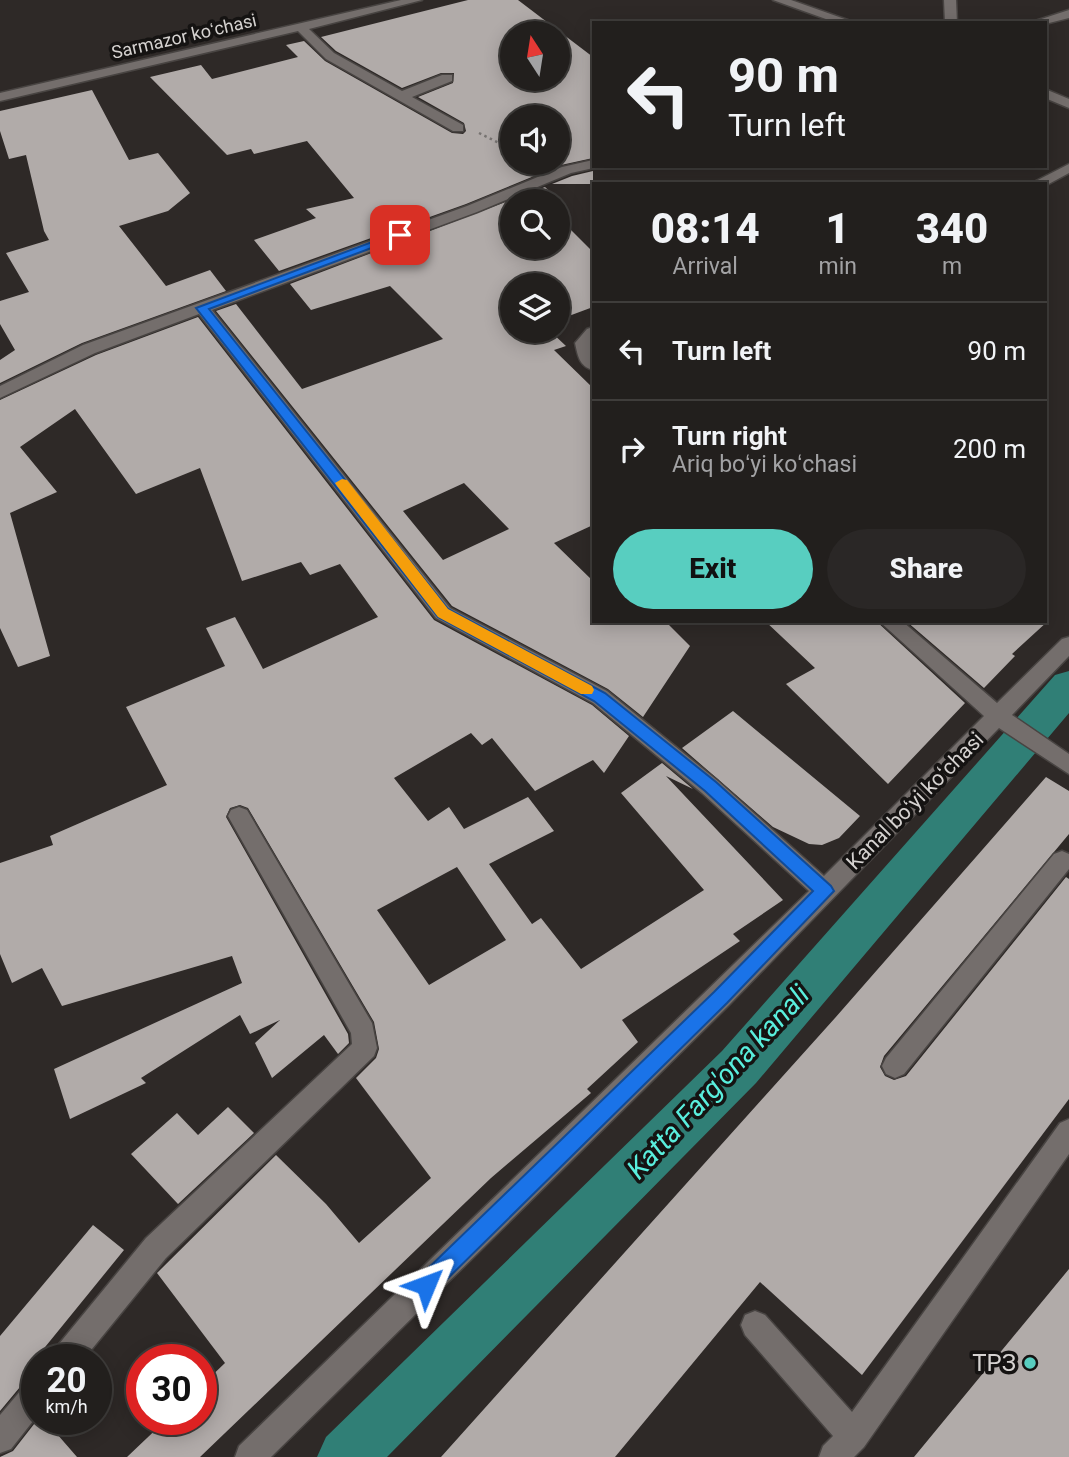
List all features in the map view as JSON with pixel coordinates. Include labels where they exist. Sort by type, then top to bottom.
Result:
[{"type":"street","name":"Sarmazor koʻchasi","points":[[0,97],[416,0]]},
{"type":"street","points":[[779,0],[844,21]]},
{"type":"street","points":[[950,0],[951,21]]},
{"type":"street","points":[[1043,21],[1069,14]]},
{"type":"street","points":[[302,27],[330,56],[458,128]]},
{"type":"street","points":[[399,97],[447,78]]},
{"type":"street","points":[[1047,94],[1069,104]]},
{"type":"street","points":[[0,394],[89,349],[472,209],[567,170],[592,164]]},
{"type":"street","points":[[1041,182],[1069,168]]},
{"type":"street","points":[[202,308],[443,613],[600,697],[710,787],[825,891]]},
{"type":"street","points":[[592,333],[583,343],[587,360],[592,364]]},
{"type":"street","points":[[890,623],[1005,722],[1069,765]]},
{"type":"street","name":"Kanal boʻyi koʻchasi","points":[[250,1457],[720,998],[825,891],[1005,722],[1069,644]]},
{"type":"street","points":[[77,1344],[156,1248],[365,1048],[363,1031],[239,816]]},
{"type":"street","points":[[895,1066],[1062,861]]},
{"type":"street","points":[[755,1325],[843,1446],[1069,1132]]},
{"type":"street","points":[[0,1438],[21,1412]]},
{"type":"path","points":[[458,128],[485,135],[500,142]]},
{"type":"building","points":[[468,0],[518,0],[546,21],[500,21],[500,91],[570,91],[570,40],[592,56],[592,158],[570,163],[570,105],[500,105],[500,175],[537,175],[466,204],[279,271],[254,240],[316,218],[306,209],[354,198],[307,141],[254,154],[251,149],[227,155],[150,77],[201,65],[212,79],[298,57],[286,45],[304,41],[325,61],[452,133],[463,134],[466,131],[464,123],[418,97],[453,83],[454,73],[441,73],[402,88],[336,51],[321,37]]},
{"type":"building","points":[[92,90],[129,160],[158,153],[190,193],[168,211],[119,226],[166,286],[210,270],[226,291],[82,343],[0,383],[0,360],[15,350],[0,324],[0,301],[29,292],[6,253],[49,240],[44,231],[26,155],[9,159],[0,131],[0,111]]},
{"type":"building","points":[[593,171],[593,182],[552,184]]},
{"type":"building","points":[[500,204],[500,259],[570,259],[570,229],[592,251],[592,307],[570,316],[570,273],[500,273],[500,343],[563,343],[566,346],[554,350],[592,387],[592,525],[554,543],[592,580],[592,623],[667,623],[690,646],[643,717],[608,689],[452,606],[216,311],[236,304],[302,389],[443,339],[390,286],[311,310],[290,284]],"holes":[[[464,483],[509,529],[443,560],[403,511]]]},
{"type":"building","points":[[198,317],[434,620],[592,705],[629,736],[604,773],[593,760],[535,791],[492,738],[482,745],[471,733],[394,778],[428,821],[449,807],[464,829],[528,797],[554,831],[489,864],[532,924],[541,918],[581,969],[704,890],[621,793],[662,763],[693,789],[666,776],[783,900],[733,934],[740,941],[622,1020],[638,1042],[587,1089],[591,1093],[491,1178],[200,1457],[127,1457],[150,1435],[217,1435],[217,1371],[225,1363],[217,1352],[217,1344],[211,1344],[157,1273],[276,1155],[326,1204],[359,1243],[431,1178],[356,1078],[376,1058],[379,1049],[374,1022],[248,808],[240,805],[230,808],[226,817],[348,1034],[349,1043],[338,1054],[324,1035],[272,1078],[255,1043],[280,1020],[250,1034],[240,1015],[141,1078],[146,1083],[70,1119],[54,1069],[242,983],[232,956],[62,1006],[42,968],[12,983],[0,954],[0,863],[53,845],[50,836],[167,785],[126,707],[225,666],[206,628],[235,617],[263,669],[378,617],[340,564],[310,575],[301,562],[242,581],[200,468],[136,494],[75,409],[20,447],[57,492],[10,513],[50,656],[18,667],[0,628],[0,400],[96,355]],"holes":[[[457,867],[506,940],[429,985],[377,910]]]},
{"type":"building","points":[[767,623],[878,623],[965,703],[888,784],[786,684],[815,668]]},
{"type":"building","points":[[908,623],[1046,623],[1012,654],[1015,656],[984,688]]},
{"type":"building","points":[[733,711],[860,816],[839,838],[822,845],[809,844],[773,827],[682,748]]},
{"type":"building","points":[[1046,777],[1069,791],[1069,834],[884,1056],[880,1067],[885,1076],[894,1080],[906,1076],[1066,877],[1069,879],[1069,1099],[862,1375],[760,1282],[615,1457],[441,1457],[835,1018]]},
{"type":"building","points":[[228,1107],[254,1133],[178,1204],[131,1154],[177,1113],[198,1135]]},
{"type":"building","points":[[93,1225],[124,1250],[48,1344],[21,1344],[21,1386],[0,1411],[0,1336]]},
{"type":"building","name":"ТРЗ","points":[[1069,1269],[1069,1457],[914,1457]]},
{"type":"building","points":[[26,1435],[58,1435],[77,1457],[0,1457],[13,1451]]},
{"type":"waterway","name":"Katta Farg'ona kanali","points":[[346,1457],[739,1067],[1069,686]]},
{"type":"slow traffic","points":[[342,483],[443,613],[587,690]]},
{"type":"place","name":"ТРЗ","points":[[1030,1363]]},
{"type":"route","points":[[400,235],[202,308],[443,613],[600,697],[710,787],[825,891],[720,998],[426,1285]]}]
